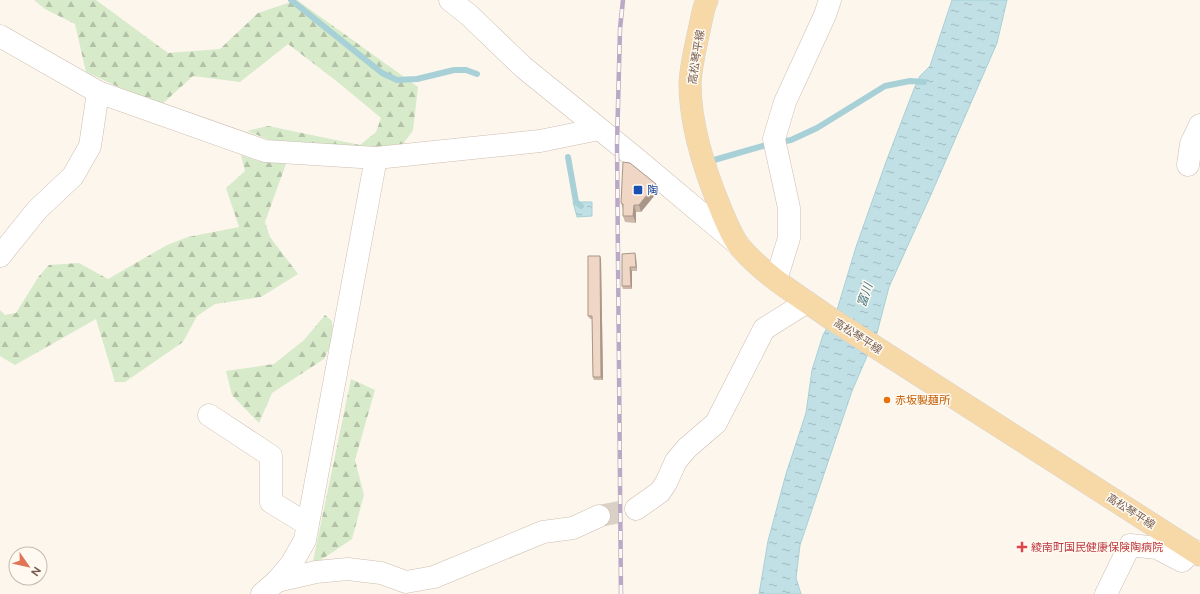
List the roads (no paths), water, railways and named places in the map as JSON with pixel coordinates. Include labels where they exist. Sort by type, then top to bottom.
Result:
[{"type":"main road","name":"高松琴平線","points":[[707,0],[694,52],[690,83],[692,112],[698,141],[713,192],[727,224],[740,246],[762,269],[830,318],[1197,553]]},
{"type":"street","points":[[450,0],[469,15],[523,67],[740,246]]},
{"type":"street","points":[[776,280],[789,238],[789,208],[775,143],[785,102],[825,15],[830,0]]},
{"type":"street","points":[[0,36],[98,92],[264,150],[376,158],[540,141],[599,129]]},
{"type":"street","points":[[0,256],[37,210],[73,176],[90,146],[98,92]]},
{"type":"street","points":[[1188,166],[1191,144],[1200,125]]},
{"type":"street","points":[[270,587],[292,563],[305,540],[376,158]]},
{"type":"street","points":[[636,509],[660,492],[666,483],[676,461],[687,448],[716,423],[764,329],[807,302]]},
{"type":"street","points":[[209,415],[271,456],[271,502],[307,524]]},
{"type":"street","points":[[270,587],[316,572],[348,569],[381,573],[406,582],[434,578],[543,532],[573,528],[599,516]]},
{"type":"street","points":[[1106,594],[1130,545],[1157,548],[1182,561],[1197,553]]},
{"type":"water","name":"富川","points":[[952,0],[1007,0],[997,43],[889,287],[877,333],[852,391],[800,545],[796,578],[801,594],[759,594],[768,541],[786,474],[806,413],[812,370],[823,335],[837,310],[856,247],[886,162],[914,89],[920,76],[930,66]]},
{"type":"water","points":[[573,202],[592,202],[592,216],[577,217]]},
{"type":"waterway","points":[[291,0],[382,73],[397,80],[417,79],[454,70],[466,70],[477,74]]},
{"type":"waterway","points":[[714,160],[766,145],[791,140],[817,128],[885,86],[910,81],[924,82]]},
{"type":"waterway","points":[[568,157],[576,202],[581,206]]},
{"type":"tunnel","points":[[599,516],[636,509]]},
{"type":"railway","points":[[621,594],[617,144],[620,29],[623,0]]},
{"type":"place","name":"陶","points":[[638,190]]},
{"type":"place","name":"赤坂製麺所","points":[[887,400]]},
{"type":"place","name":"綾南町国民健康保険陶病院","points":[[1022,547]]}]
